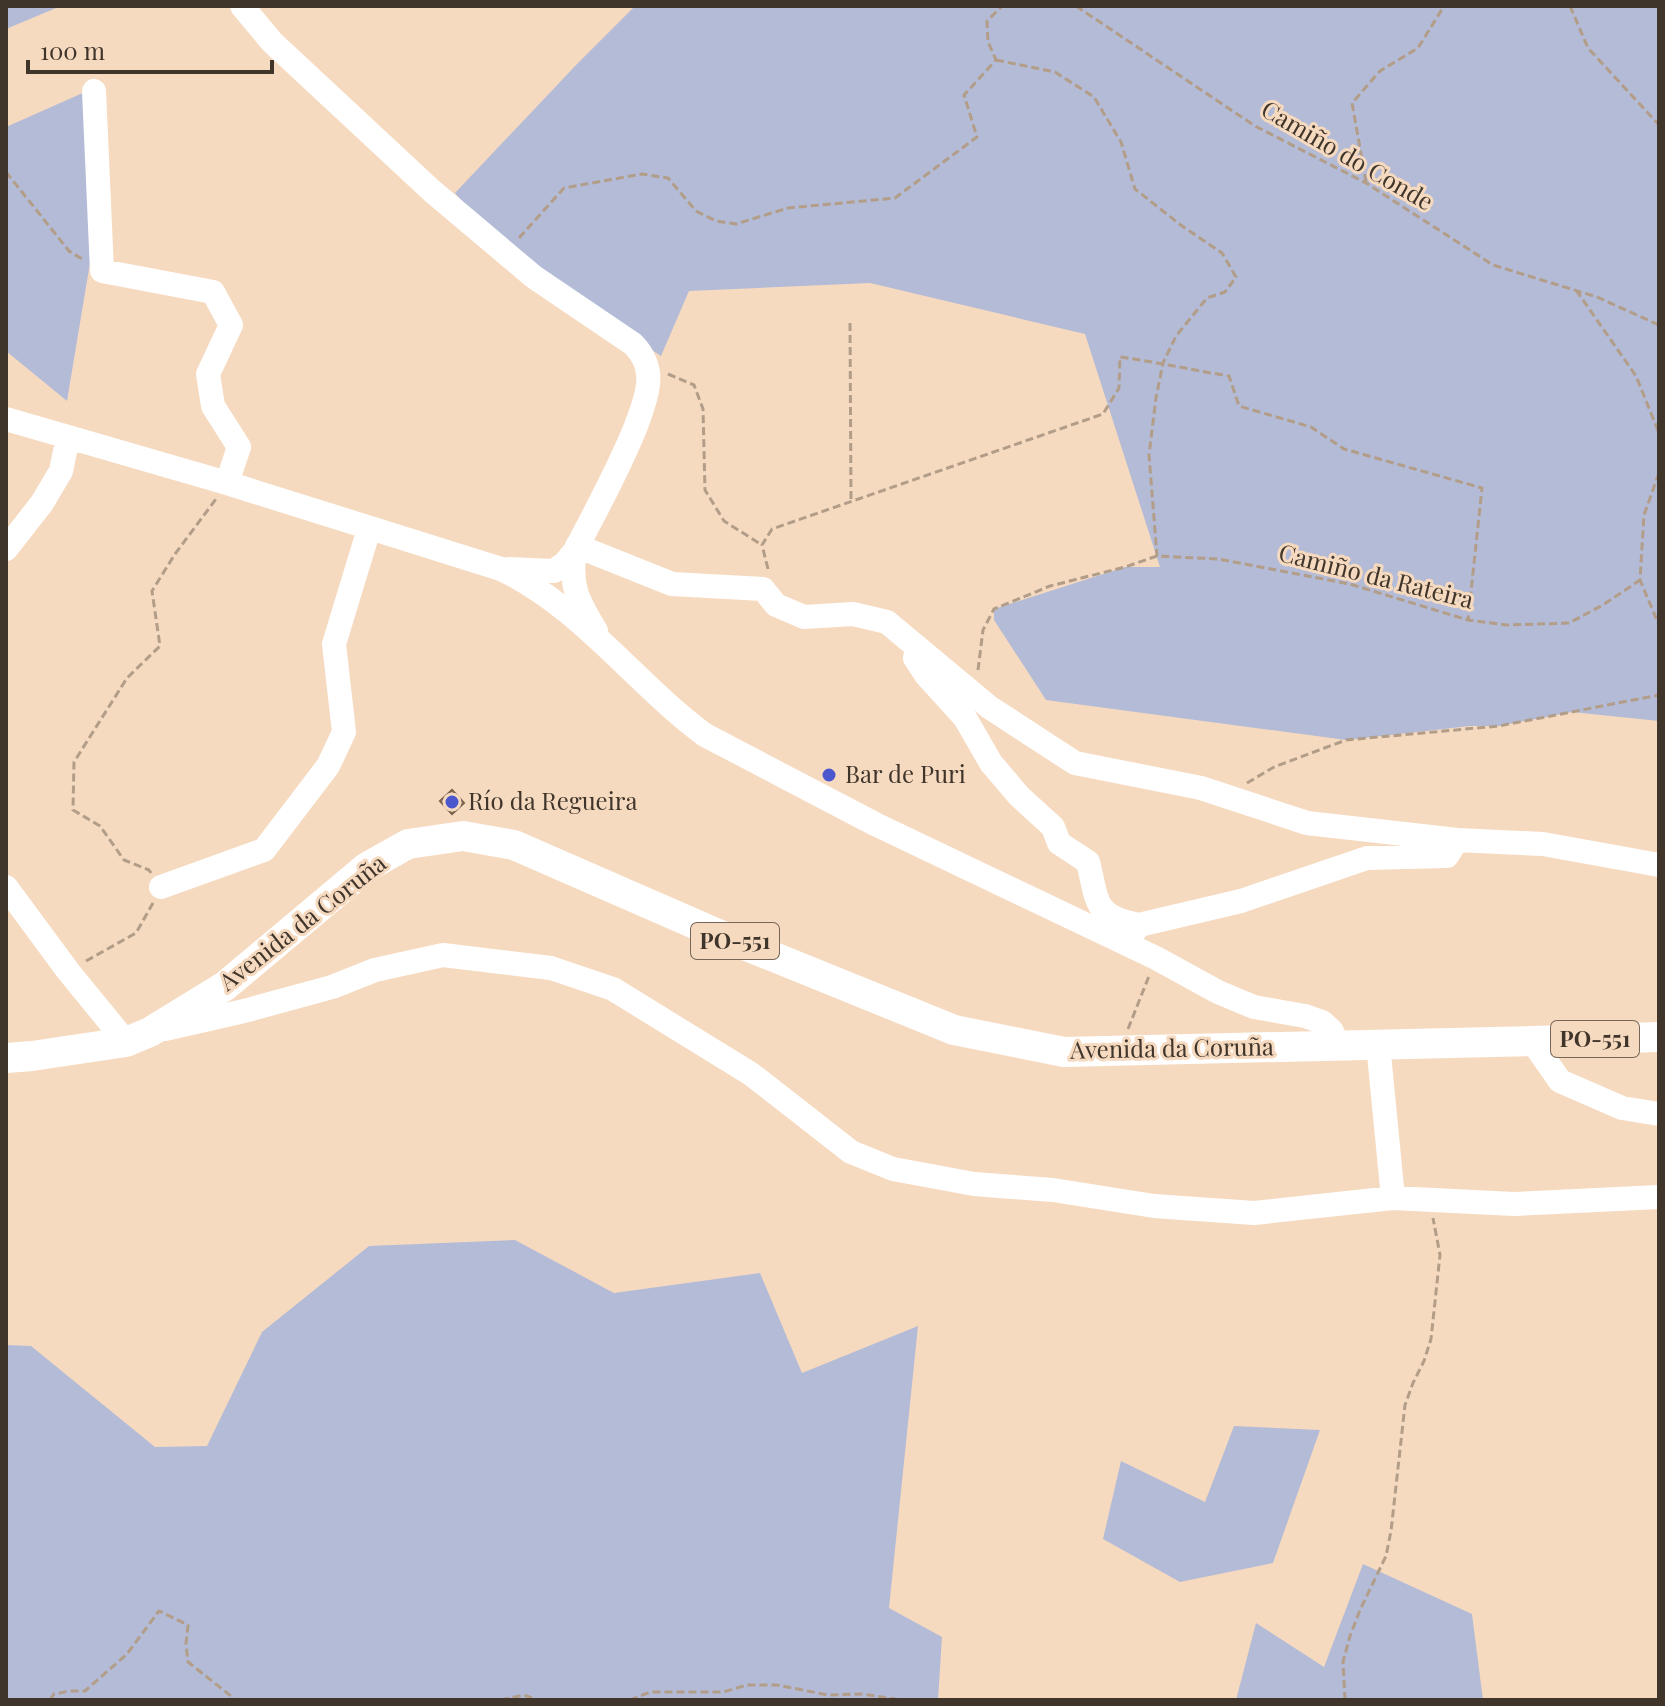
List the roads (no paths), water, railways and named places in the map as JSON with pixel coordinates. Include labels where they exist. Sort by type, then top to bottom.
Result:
[{"type":"main road","name":"Avenida da Coruña","points":[[6,1058],[138,1037],[225,986],[367,867],[408,844],[463,836],[514,845],[727,938],[954,1030],[1064,1052],[1335,1038],[1378,1044],[1532,1041]]},
{"type":"main road","name":"PO-551","points":[[1532,1041],[1659,1037]]},
{"type":"street","points":[[242,6],[272,42],[432,191],[534,277],[633,344],[641,353],[649,381],[643,407],[627,448],[576,548],[559,569],[572,594],[562,609]]},
{"type":"street","points":[[94,91],[102,271],[213,292],[231,325],[208,374],[213,406],[239,447],[227,483]]},
{"type":"street","points":[[6,419],[227,483],[501,569],[562,609],[680,717],[705,735],[875,824],[1132,934],[1367,858],[1447,856],[1457,840]]},
{"type":"street","points":[[6,549],[42,503],[61,471],[68,437]]},
{"type":"street","points":[[161,887],[264,850],[328,766],[344,732],[334,644],[369,529]]},
{"type":"street","points":[[576,548],[672,584],[763,589],[776,605],[804,617],[853,614],[887,622],[989,707],[1075,763],[1201,788],[1307,823],[1457,840],[1543,844],[1659,865]]},
{"type":"street","points":[[501,569],[563,577]]},
{"type":"street","points":[[535,589],[541,581],[563,577]]},
{"type":"street","points":[[563,577],[605,647]]},
{"type":"street","points":[[917,647],[915,658],[926,675],[965,718],[991,763],[1019,796],[1053,827],[1059,843],[1088,862],[1100,907],[1156,958],[1218,992],[1254,1007],[1322,1022],[1335,1038]]},
{"type":"street","points":[[6,887],[68,971],[138,1037],[332,987],[375,970],[443,955],[551,968],[613,989],[751,1074],[851,1152],[893,1169],[974,1184],[1053,1190],[1154,1206],[1254,1213],[1393,1198],[1514,1204],[1659,1197]]},
{"type":"street","points":[[1282,1012],[1293,1023],[1300,1040]]},
{"type":"street","points":[[1532,1041],[1560,1081],[1622,1108],[1659,1114]]},
{"type":"street","points":[[1378,1044],[1393,1198]]},
{"type":"place","name":"Bar de Puri","points":[[829,775]]},
{"type":"place","name":"Río da Regueira","points":[[452,802]]}]
